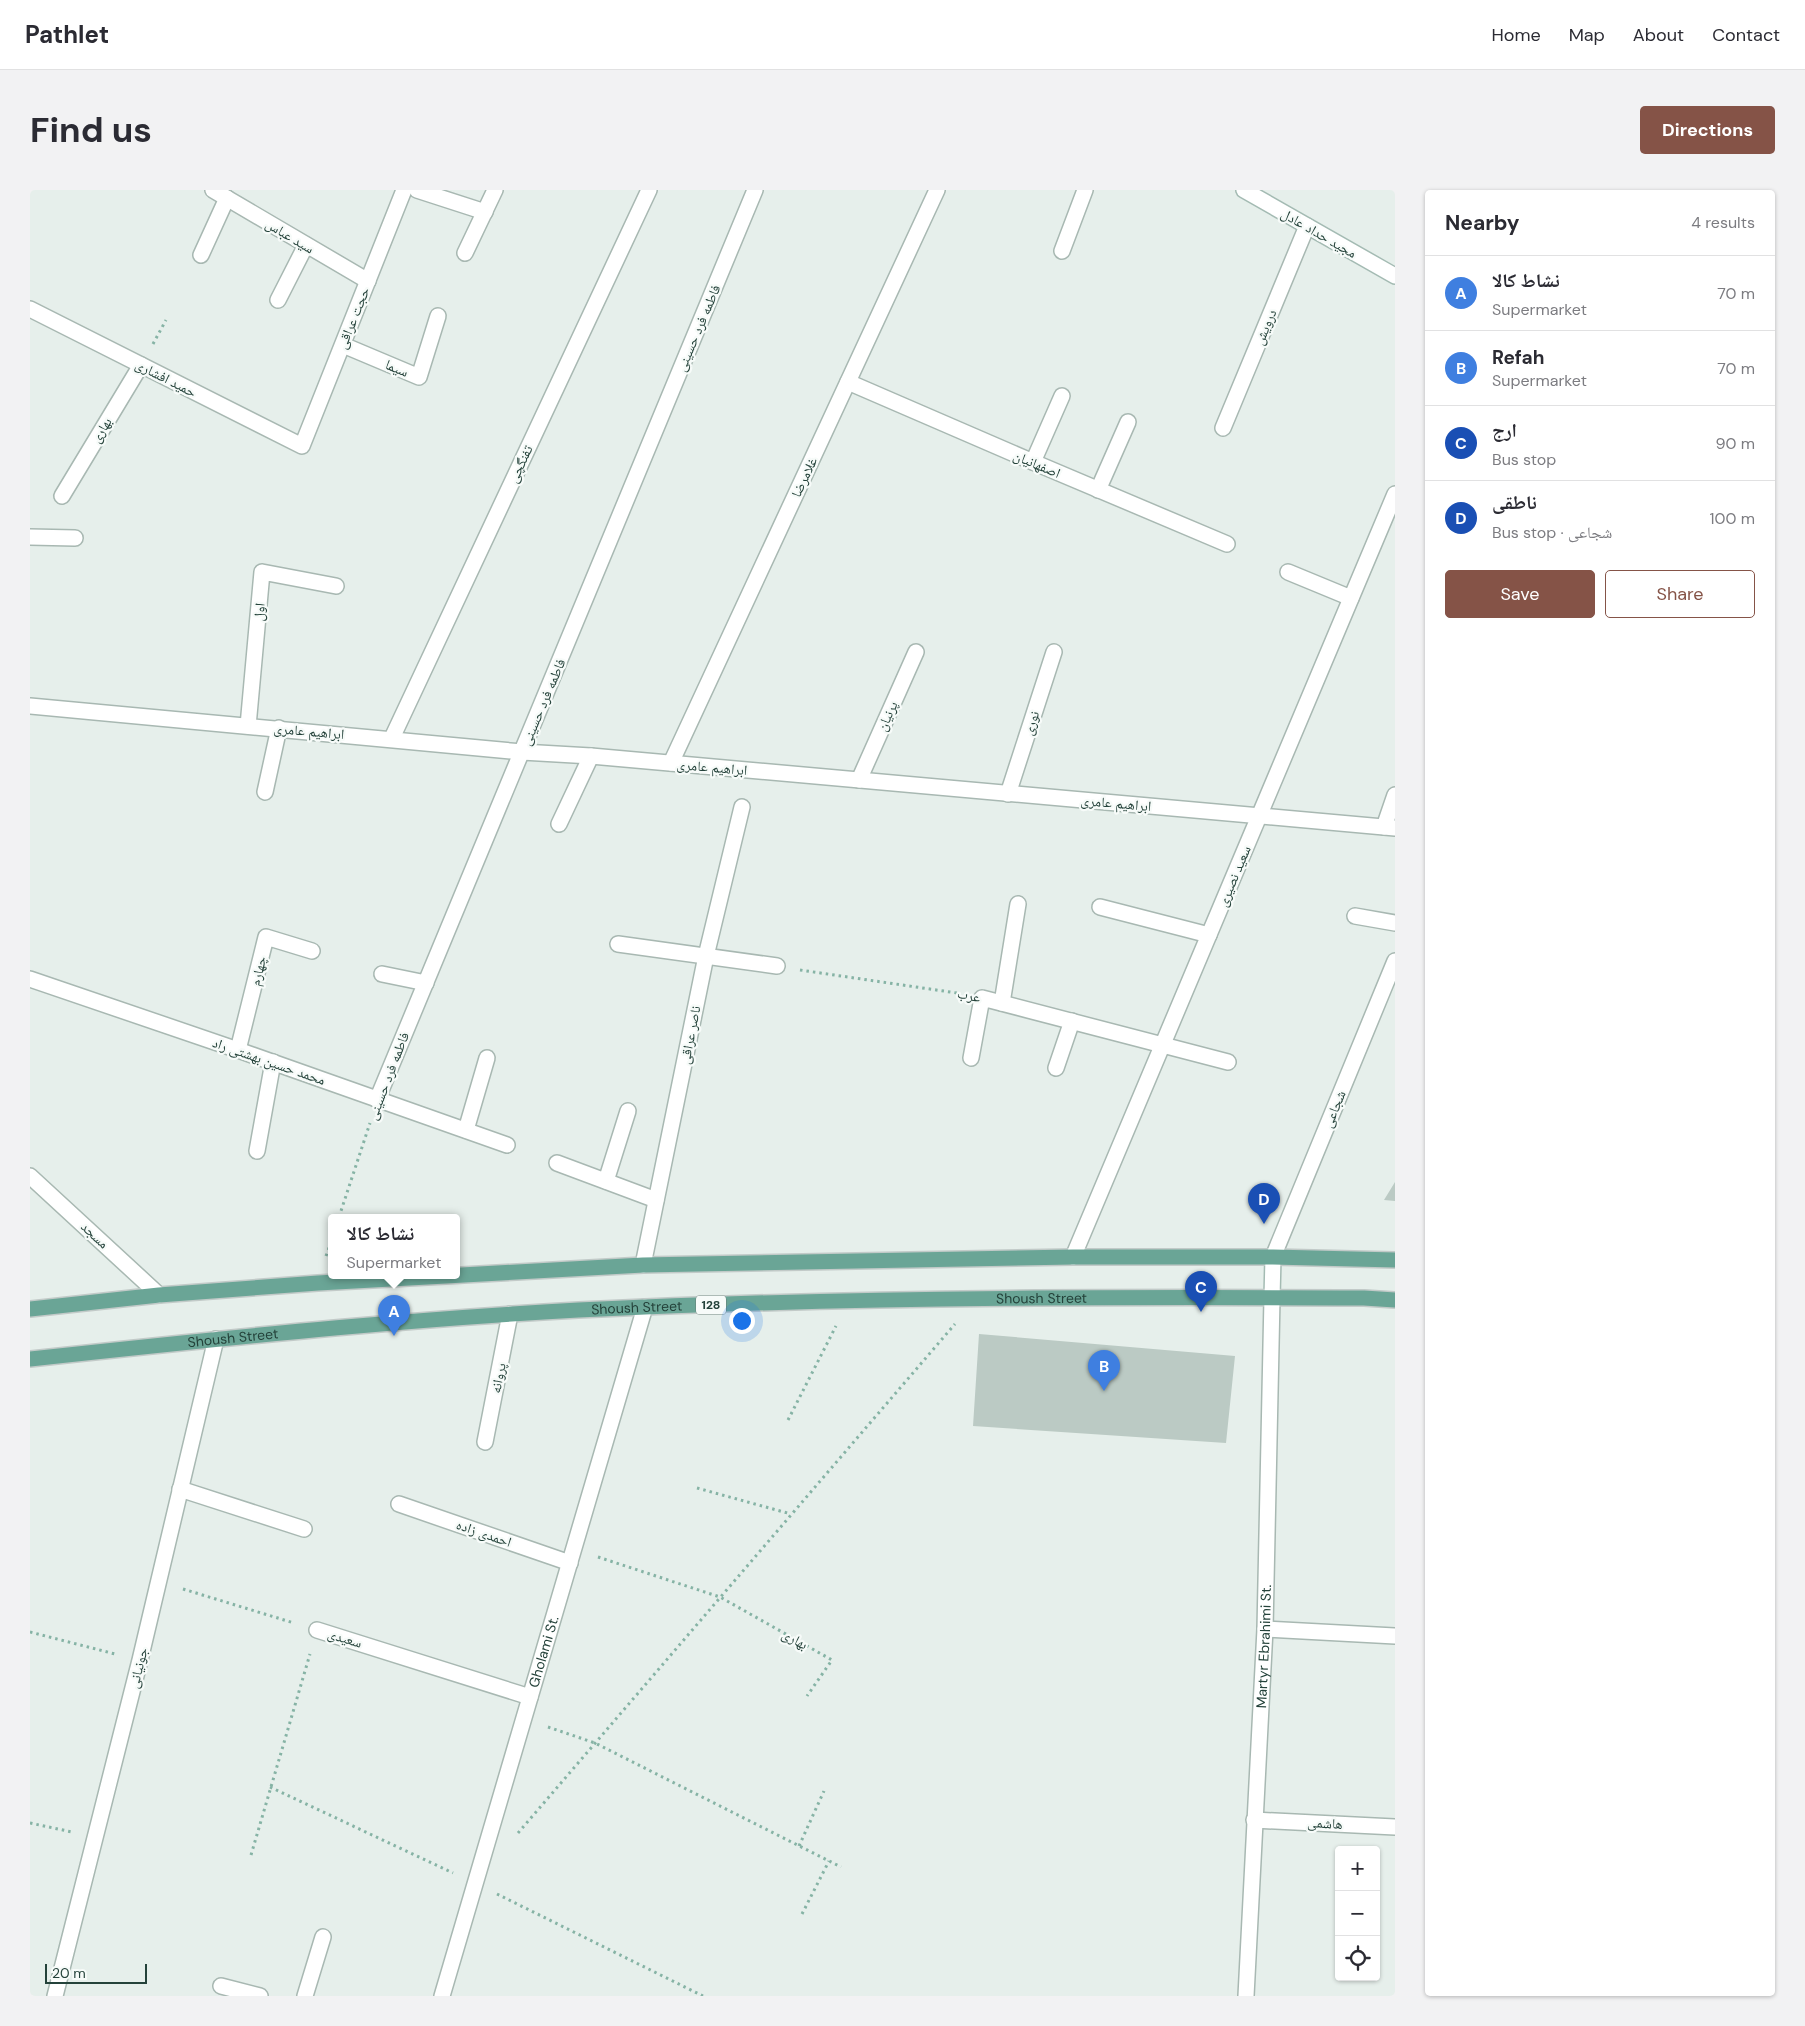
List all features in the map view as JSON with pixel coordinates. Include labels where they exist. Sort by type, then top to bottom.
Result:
[{"type":"main road","points":[[460,1275],[643,1265],[1073,1258],[1273,1257],[1395,1260]]},
{"type":"main road","points":[[30,1308],[159,1295],[390,1279]]},
{"type":"main road","name":"Shoush Street","points":[[30,1359],[216,1339],[510,1314],[644,1307],[979,1298],[1364,1298],[1395,1300]]},
{"type":"street","name":"سید عباس","points":[[213,190],[368,281]]},
{"type":"street","name":"حجت عراقی","points":[[302,446],[404,190]]},
{"type":"street","points":[[417,190],[485,212]]},
{"type":"street","points":[[465,253],[495,190]]},
{"type":"street","name":"تفنگچی","points":[[392,738],[649,190]]},
{"type":"street","name":"فاطمه فرد حسینی","points":[[377,1100],[755,190]]},
{"type":"street","name":"غلامرضا","points":[[671,763],[937,190]]},
{"type":"street","points":[[1062,251],[1085,190]]},
{"type":"street","name":"مجید حداد عادل","points":[[1244,190],[1395,276]]},
{"type":"street","points":[[202,254],[227,198]]},
{"type":"street","name":"درویش","points":[[1223,428],[1307,226]]},
{"type":"street","points":[[278,300],[306,245]]},
{"type":"street","name":"حمید افشاری","points":[[30,309],[302,446]]},
{"type":"street","name":"سیما","points":[[343,345],[419,377],[438,316]]},
{"type":"street","name":"بهاری","points":[[62,496],[141,365]]},
{"type":"street","name":"اصفهانیان","points":[[848,382],[1227,544]]},
{"type":"street","points":[[1032,462],[1062,396]]},
{"type":"street","points":[[1098,490],[1128,422]]},
{"type":"street","name":"سعید نصیری","points":[[1073,1258],[1395,494]]},
{"type":"street","points":[[30,537],[75,538]]},
{"type":"street","name":"اول","points":[[248,726],[262,572],[336,586]]},
{"type":"street","points":[[1288,572],[1351,598]]},
{"type":"street","name":"پرنیان","points":[[859,780],[916,652]]},
{"type":"street","name":"نوری","points":[[1008,794],[1054,652]]},
{"type":"street","name":"ابراهیم عامری","points":[[30,706],[392,738],[522,752],[592,756],[1390,828]]},
{"type":"street","points":[[265,792],[279,728]]},
{"type":"street","points":[[559,824],[592,756]]},
{"type":"street","points":[[1390,828],[1395,795]]},
{"type":"street","name":"ناصر عراقی","points":[[643,1265],[706,956],[742,807]]},
{"type":"street","points":[[1002,1003],[1018,904]]},
{"type":"street","points":[[1100,907],[1209,935]]},
{"type":"street","points":[[1355,916],[1395,923]]},
{"type":"street","name":"چهارم","points":[[238,1050],[266,937],[312,951]]},
{"type":"street","points":[[618,944],[778,966]]},
{"type":"street","name":"شجاعی","points":[[1273,1257],[1393,971]]},
{"type":"street","points":[[382,974],[426,983]]},
{"type":"street","name":"محمد حسین بهشتی راد","points":[[30,979],[507,1145]]},
{"type":"street","points":[[971,1058],[982,998]]},
{"type":"street","name":"عرب","points":[[982,998],[1228,1062]]},
{"type":"street","points":[[1056,1068],[1072,1021]]},
{"type":"street","points":[[466,1130],[487,1058]]},
{"type":"street","points":[[257,1152],[273,1062]]},
{"type":"street","points":[[606,1181],[628,1111]]},
{"type":"street","points":[[557,1163],[656,1200]]},
{"type":"street","name":"مسجد","points":[[30,1176],[159,1295]]},
{"type":"street","name":"Martyr Ebrahimi St.","points":[[1246,1996],[1265,1629],[1273,1257]]},
{"type":"street","name":"Gholami St.","points":[[442,1996],[644,1307]]},
{"type":"street","name":"پروانه","points":[[485,1442],[510,1314]]},
{"type":"street","name":"جونیانی","points":[[55,1996],[140,1660],[216,1339]]},
{"type":"street","points":[[180,1489],[304,1529]]},
{"type":"street","name":"احمدی زاده","points":[[399,1504],[572,1556]]},
{"type":"street","points":[[1265,1629],[1395,1636]]},
{"type":"street","name":"سعیدی","points":[[317,1630],[530,1697]]},
{"type":"street","name":"هاشمی","points":[[1254,1820],[1395,1826]]},
{"type":"street","points":[[305,1996],[323,1937]]},
{"type":"street","points":[[221,1986],[260,1996]]},
{"type":"path","name":"عرب","points":[[778,966],[982,998]]},
{"type":"path","name":"فاطمه فرد حسینی","points":[[340,1214],[377,1100]]},
{"type":"path","points":[[513,1839],[979,1298]]},
{"type":"path","points":[[788,1420],[849,1301]]},
{"type":"path","points":[[697,1488],[791,1514]]},
{"type":"path","points":[[572,1556],[720,1597]]},
{"type":"path","name":"سعیدی","points":[[159,1582],[317,1630]]},
{"type":"path","name":"بهاری","points":[[720,1597],[832,1660],[807,1696]]},
{"type":"path","points":[[251,1855],[317,1630]]},
{"type":"path","points":[[30,1632],[140,1660]]},
{"type":"path","points":[[524,1719],[595,1743],[841,1867]]},
{"type":"path","points":[[270,1788],[475,1883],[703,1996]]},
{"type":"path","points":[[799,1846],[824,1791]]},
{"type":"path","points":[[30,1824],[95,1836]]},
{"type":"path","points":[[802,1914],[829,1862]]},
{"type":"building","points":[[1395,1182],[1395,1201],[1384,1200]]},
{"type":"building","points":[[979,1334],[1235,1356],[1226,1443],[973,1426]]},
{"type":"place","name":"ناطقی","points":[[1264,1224]]},
{"type":"place","name":"ارج","points":[[1201,1312]]},
{"type":"place","name":"نشاط کالا","points":[[394,1336]]},
{"type":"place","name":"Refah","points":[[1104,1391]]}]
